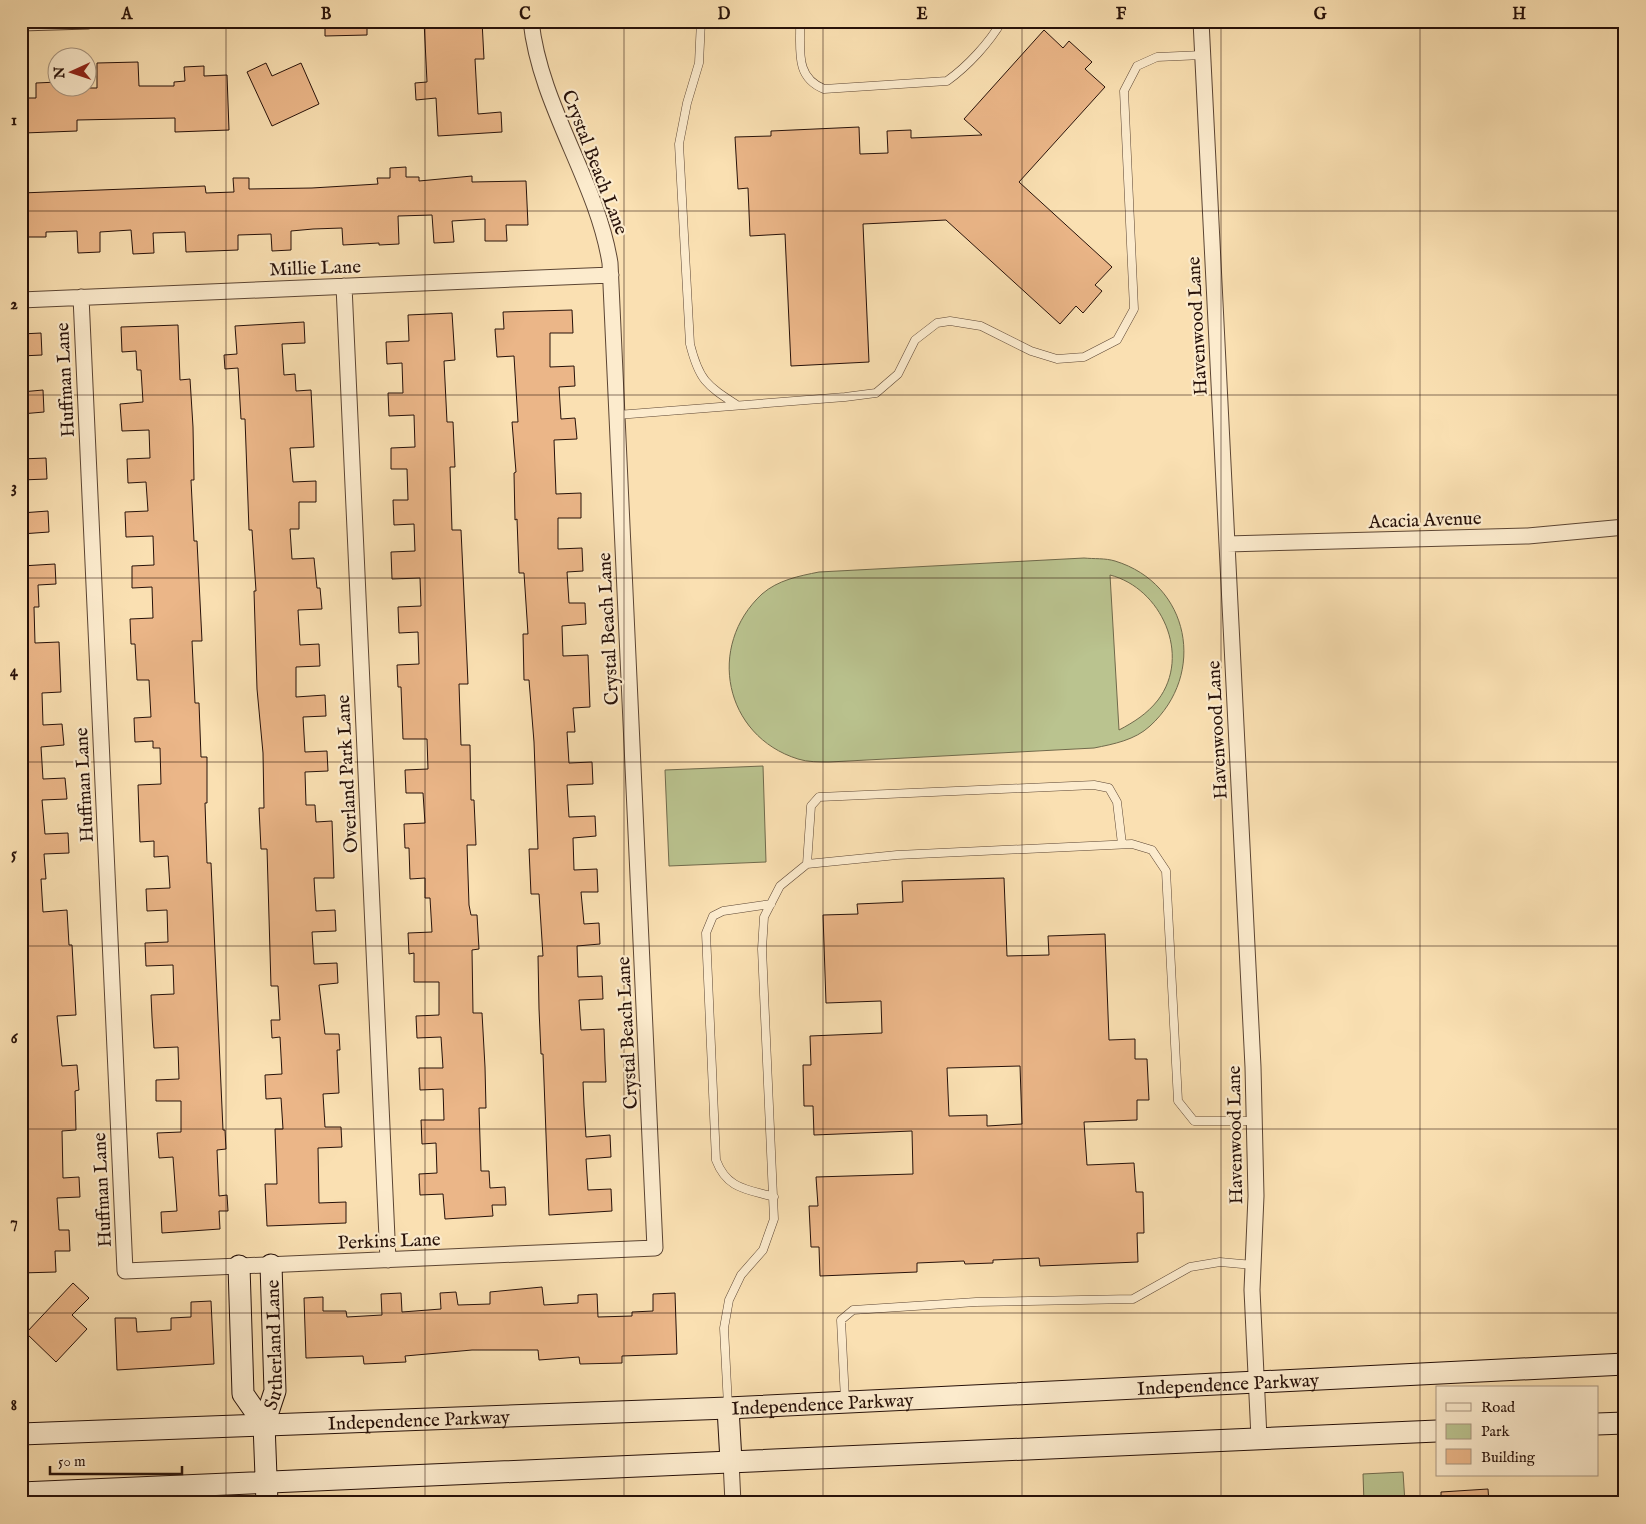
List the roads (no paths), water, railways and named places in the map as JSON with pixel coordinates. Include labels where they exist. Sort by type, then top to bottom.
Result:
[{"type":"main road","name":"Sutherland Lane","points":[[266,1492],[264,1424],[275,1391],[271,1264]]},
{"type":"main road","name":"Sutherland Lane","points":[[238,1266],[243,1394],[264,1424]]},
{"type":"main road","name":"Independence Parkway","points":[[21,1434],[728,1408],[1625,1364]]},
{"type":"main road","points":[[728,1408],[730,1461]]},
{"type":"main road","points":[[1598,1424],[1625,1423]]},
{"type":"main road","points":[[21,1492],[266,1492],[730,1461],[1436,1431]]},
{"type":"street","points":[[21,23],[88,21]]},
{"type":"street","name":"Crystal Beach Lane","points":[[531,21],[535,47],[546,85],[603,230],[611,275],[656,1248]]},
{"type":"street","name":"Havenwood Lane","points":[[1202,21],[1254,1121],[1256,1196],[1253,1265],[1259,1438]]},
{"type":"street","name":"Millie Lane","points":[[21,300],[611,275]]},
{"type":"street","name":"Overland Park Lane","points":[[344,286],[388,1260]]},
{"type":"street","name":"Huffman Lane","points":[[80,297],[125,1271]]},
{"type":"street","name":"Acacia Avenue","points":[[1227,544],[1528,536],[1625,527]]},
{"type":"street","name":"Perkins Lane","points":[[125,1271],[656,1248]]},
{"type":"street","points":[[730,1461],[733,1503]]},
{"type":"lane","points":[[701,21],[699,62],[687,103],[679,144],[690,344],[696,368],[708,386],[737,405]]},
{"type":"lane","points":[[800,21],[802,72],[812,84],[824,90],[947,81],[956,74],[1002,21]]},
{"type":"lane","points":[[617,415],[876,393],[898,374],[915,340],[937,323],[950,321],[981,326],[1031,351],[1057,359],[1084,357],[1117,340],[1134,309],[1124,91],[1137,66],[1157,57],[1203,55]]},
{"type":"lane","points":[[807,864],[811,806],[819,797],[1094,785],[1109,788],[1117,802],[1122,844]]},
{"type":"lane","points":[[728,1408],[724,1328],[729,1300],[741,1275],[763,1250],[770,1236],[774,1219],[762,950],[764,917],[780,886],[807,864],[897,855],[1122,844],[1132,844],[1152,850],[1166,871],[1178,1100],[1194,1120],[1254,1121]]},
{"type":"lane","points":[[771,904],[723,911],[713,916],[706,933],[716,1160],[726,1180],[736,1186],[774,1197]]},
{"type":"lane","points":[[845,1402],[841,1320],[853,1310],[976,1302],[1133,1299],[1190,1267],[1220,1262],[1253,1265]]}]
